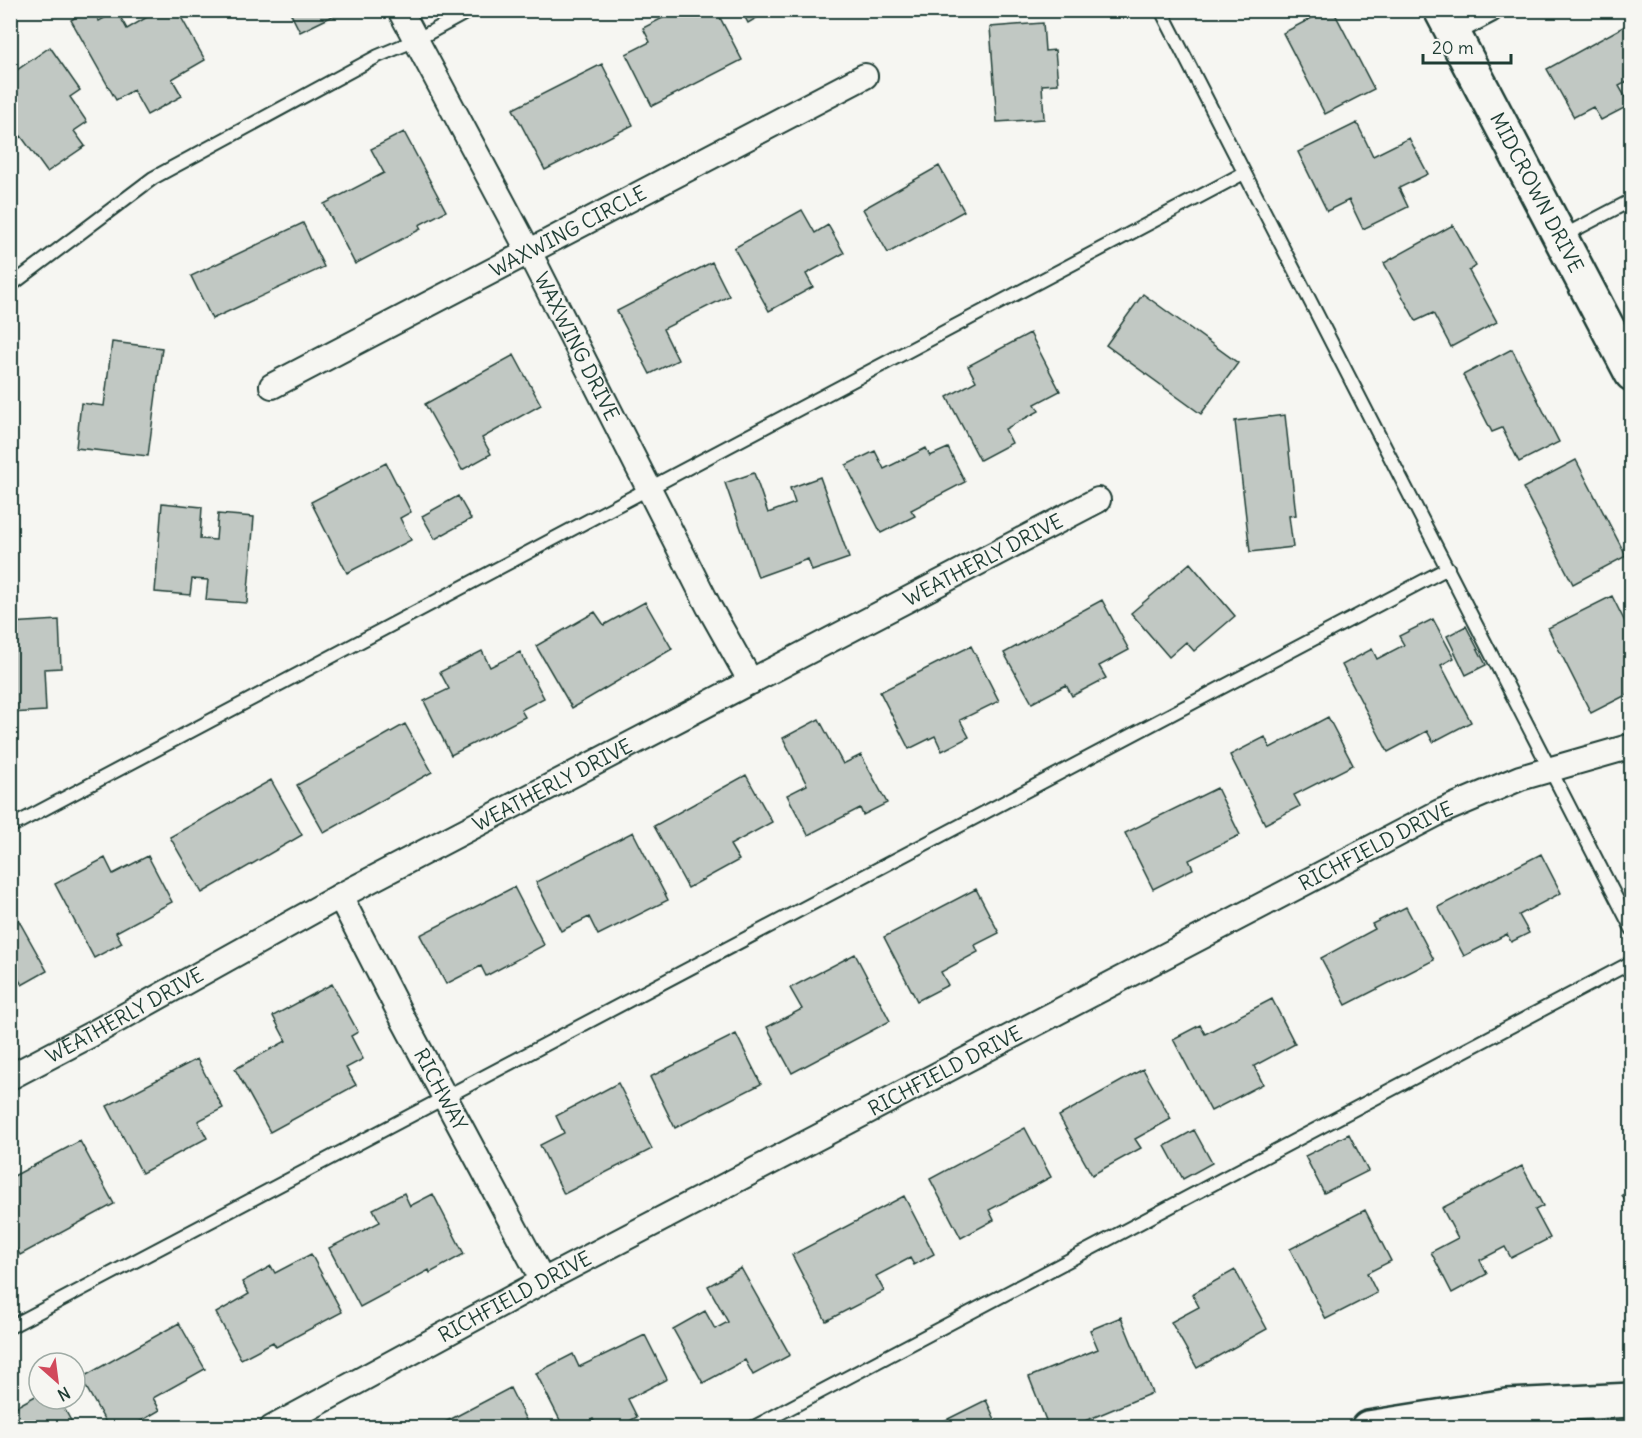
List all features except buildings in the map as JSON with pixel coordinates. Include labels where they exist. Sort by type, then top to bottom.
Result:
[{"type":"street","name":"WAXWING DRIVE","points":[[400,10],[529,252],[709,607],[751,682]]},
{"type":"street","points":[[1446,20],[1490,10]]},
{"type":"street","name":"MIDCROWN DRIVE","points":[[1446,20],[1632,374]]},
{"type":"street","name":"WAXWING CIRCLE","points":[[272,386],[865,76]]},
{"type":"street","name":"WEATHERLY DRIVE","points":[[10,1077],[340,896],[1098,500]]},
{"type":"street","name":"RICHFIELD DRIVE","points":[[272,1428],[543,1281],[1440,812],[1520,778],[1632,746]]},
{"type":"street","name":"RICHWAY","points":[[340,896],[444,1098],[543,1281]]},
{"type":"street","points":[[1368,1428],[1420,1423],[1507,1406],[1632,1400]]},
{"type":"lane","points":[[10,286],[153,178],[378,56],[416,40],[471,10]]},
{"type":"lane","points":[[1161,10],[1632,929]]},
{"type":"lane","points":[[10,827],[1244,172]]},
{"type":"lane","points":[[1560,238],[1632,200]]},
{"type":"lane","points":[[10,1326],[1448,568]]},
{"type":"lane","points":[[752,1428],[1632,962]]}]
